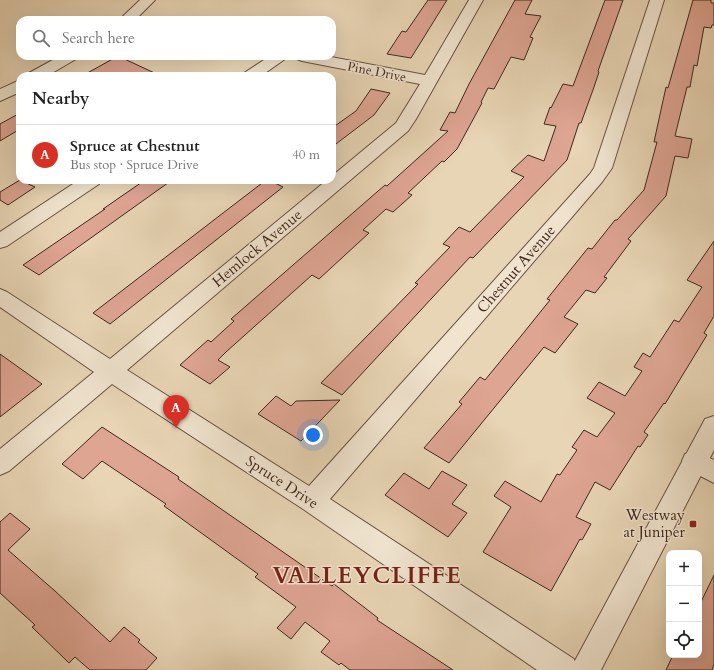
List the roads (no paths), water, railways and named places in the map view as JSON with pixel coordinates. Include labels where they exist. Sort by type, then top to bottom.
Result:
[{"type":"street","points":[[130,16],[148,0]]},
{"type":"street","name":"Hemlock Avenue","points":[[336,182],[402,127],[476,0]]},
{"type":"street","name":"Chestnut Avenue","points":[[312,501],[603,168],[657,0]]},
{"type":"street","points":[[42,72],[64,60]]},
{"type":"street","points":[[256,72],[274,60]]},
{"type":"street","name":"Pine Drive","points":[[322,60],[429,81]]},
{"type":"street","points":[[0,96],[16,86]]},
{"type":"street","points":[[0,241],[86,184]]},
{"type":"street","name":"Hemlock Avenue","points":[[0,464],[334,184]]},
{"type":"street","name":"Spruce Drive","points":[[0,297],[110,371],[312,501],[563,670]]},
{"type":"street","points":[[585,670],[704,467],[714,426]]},
{"type":"place","name":"Spruce at Chestnut","points":[[176,428]]},
{"type":"place","name":"Westway at Juniper","points":[[693,524]]},
{"type":"district","name":"VALLEYCLIFFE","points":[[367,575]]}]
